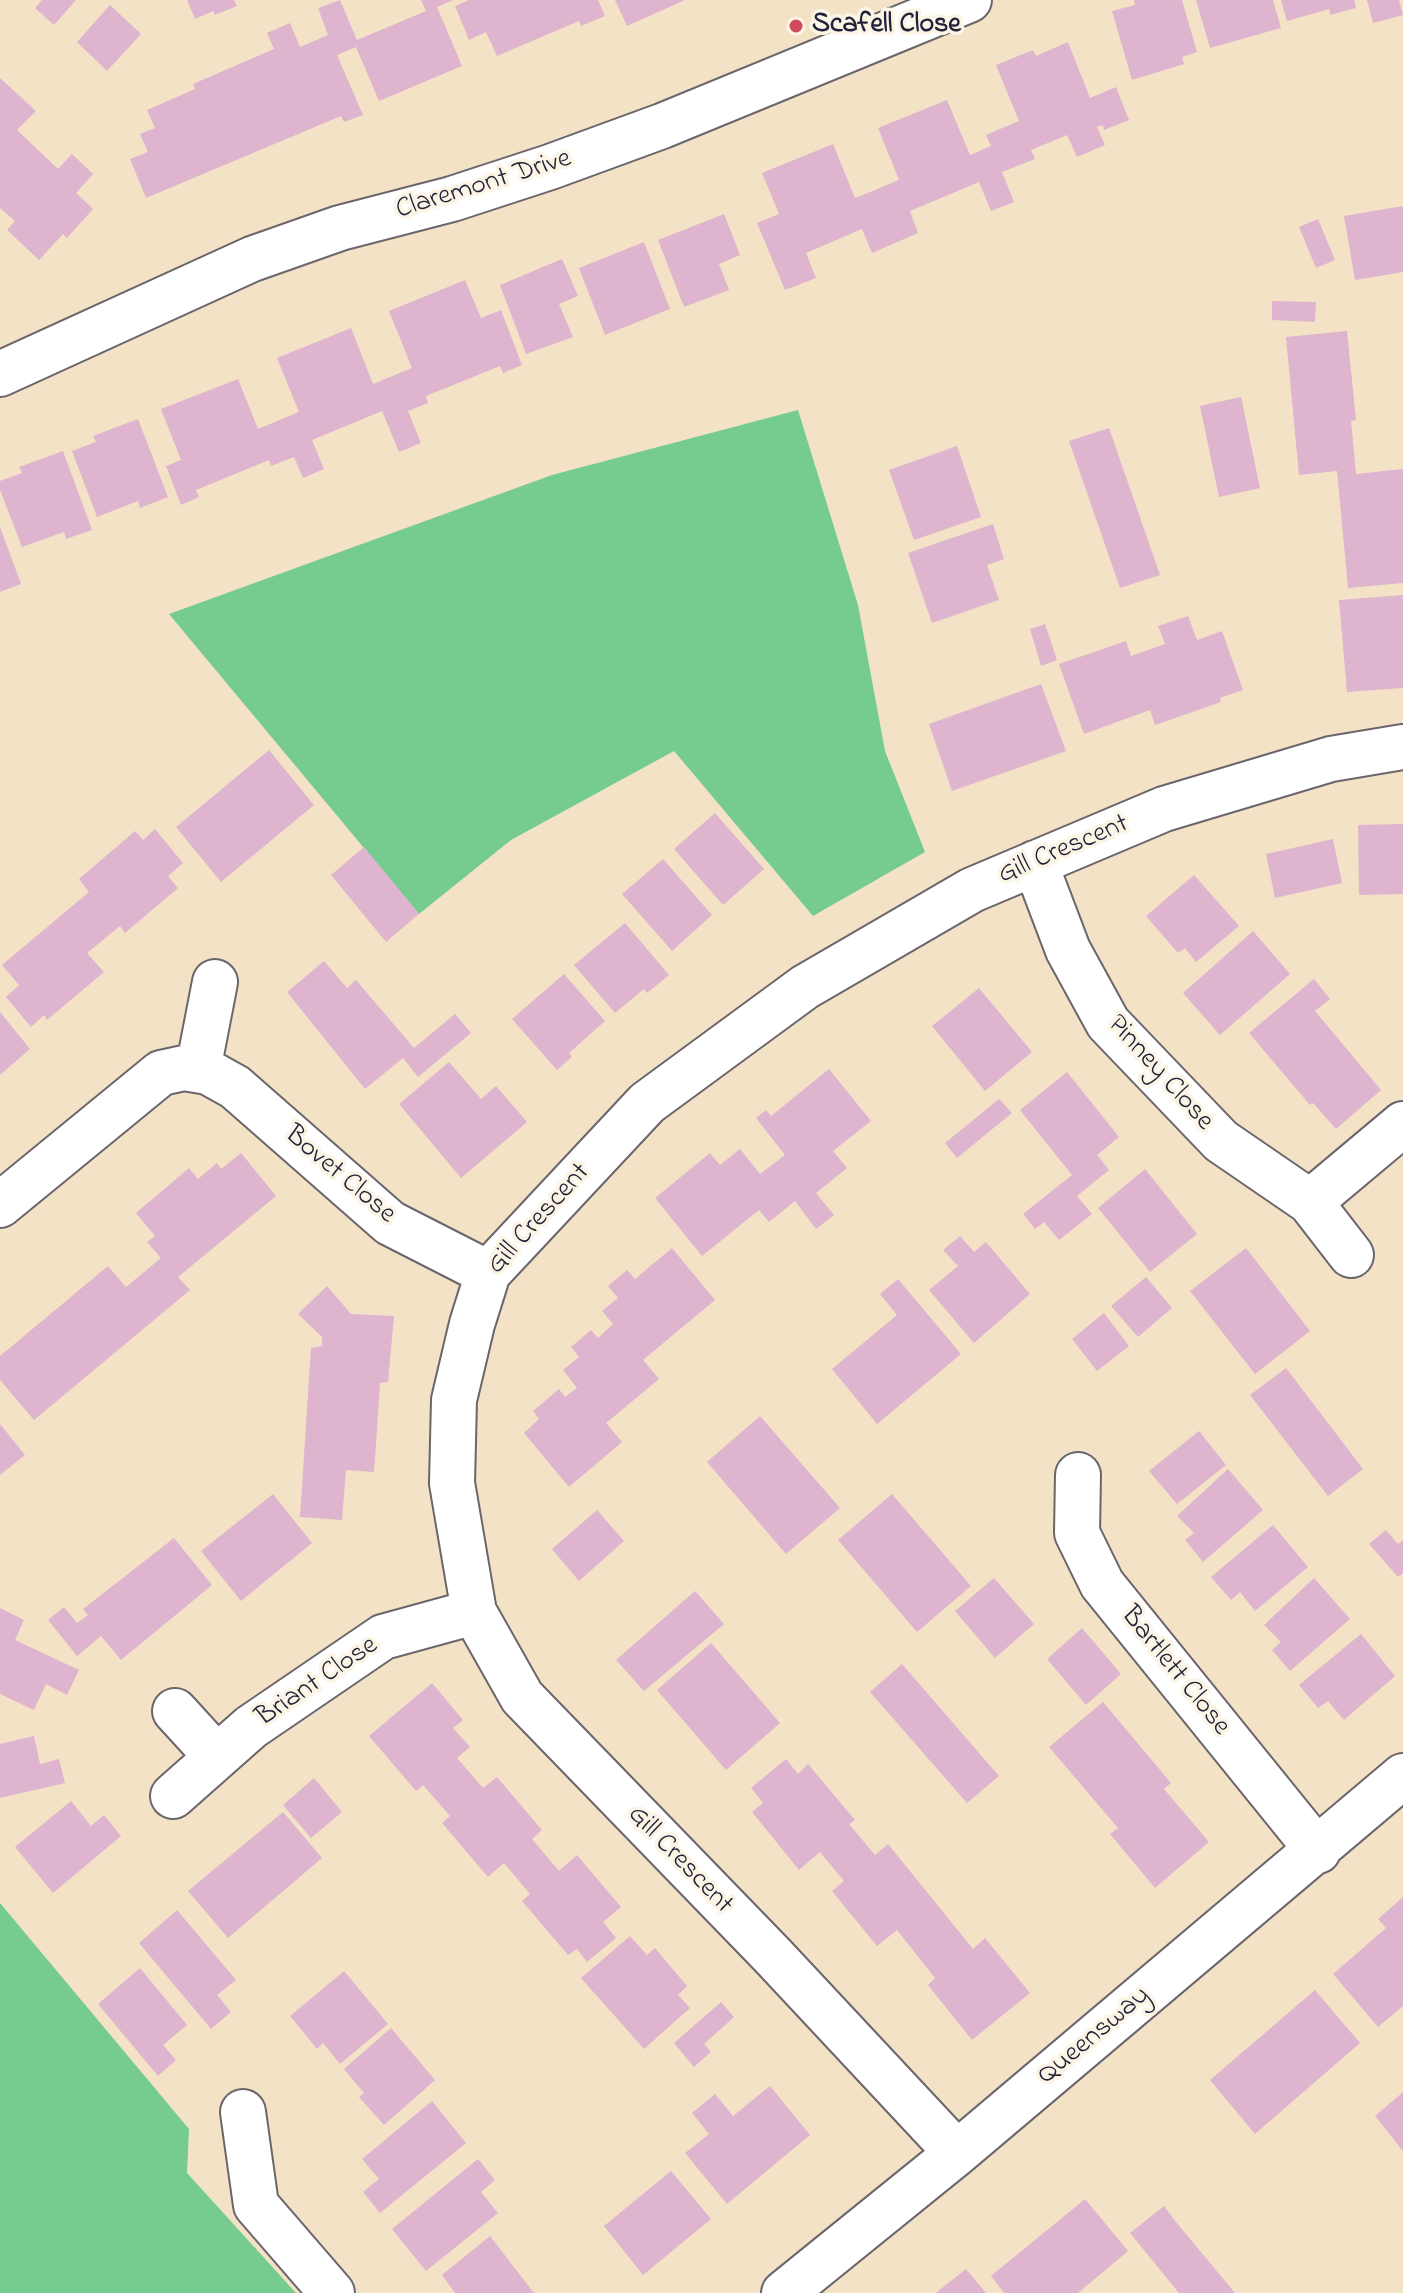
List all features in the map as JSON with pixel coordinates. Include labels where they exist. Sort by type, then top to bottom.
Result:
[{"type":"street","name":"Claremont Drive","points":[[0,374],[252,259],[340,228],[452,199],[564,162],[674,121],[962,2]]},
{"type":"street","name":"Gill Crescent","points":[[957,2153],[773,1956],[522,1697],[474,1612],[452,1483],[454,1400],[488,1273],[647,1103],[805,987],[972,890],[1164,809],[1331,759],[1403,747]]},
{"type":"street","name":"Pinney Close","points":[[1035,863],[1068,950],[1108,1023],[1221,1141],[1310,1202],[1351,1255]]},
{"type":"street","points":[[0,1205],[161,1073],[184,1068],[198,1070],[215,982]]},
{"type":"street","name":"Bovet Close","points":[[198,1070],[235,1087],[390,1223],[488,1273]]},
{"type":"street","points":[[1310,1202],[1403,1124]]},
{"type":"street","name":"Bartlett Close","points":[[1078,1475],[1077,1533],[1102,1584],[1318,1851]]},
{"type":"street","name":"Briant Close","points":[[173,1796],[251,1727],[383,1637],[474,1612]]},
{"type":"street","points":[[175,1711],[217,1757]]},
{"type":"street","name":"Queensway","points":[[784,2293],[957,2153],[1318,1851],[1403,1776]]},
{"type":"street","points":[[243,2112],[256,2205],[332,2293]]},
{"type":"green space","points":[[798,410],[858,605],[885,751],[925,852],[813,916],[674,751],[511,840],[419,914],[169,614],[552,475]]},
{"type":"green space","points":[[0,1903],[189,2129],[187,2173],[296,2293],[0,2293]]},
{"type":"building","points":[[42,0],[76,0],[54,25],[35,8]]},
{"type":"building","points":[[187,0],[234,0],[237,6],[195,19]]},
{"type":"building","points":[[340,0],[357,40],[426,11],[421,0],[453,0],[437,7],[462,66],[379,101],[356,47],[337,55],[363,115],[344,122],[341,116],[146,198],[130,159],[148,152],[140,134],[155,128],[147,110],[195,89],[193,84],[274,49],[267,33],[290,23],[300,47],[328,35],[318,8]]},
{"type":"building","points":[[469,0],[598,0],[605,16],[581,26],[579,21],[497,56],[486,32],[469,40],[455,6]]},
{"type":"building","points":[[615,0],[685,0],[627,26]]},
{"type":"building","points":[[1134,0],[1182,0],[1197,52],[1182,57],[1184,64],[1132,80],[1112,11],[1135,5]]},
{"type":"building","points":[[1196,0],[1273,0],[1281,28],[1210,48]]},
{"type":"building","points":[[1281,0],[1354,0],[1356,8],[1330,15],[1329,9],[1287,21]]},
{"type":"building","points":[[1367,0],[1399,0],[1403,15],[1373,23]]},
{"type":"building","points":[[110,5],[141,34],[107,71],[77,42]]},
{"type":"building","points":[[1068,42],[1090,98],[1116,87],[1129,120],[1104,130],[1103,125],[1097,127],[1105,145],[1077,157],[1067,135],[1031,150],[1035,159],[1002,172],[1014,202],[991,211],[979,182],[910,211],[918,233],[872,253],[862,229],[806,253],[816,278],[785,290],[757,223],[779,214],[762,173],[833,144],[855,198],[899,180],[878,128],[947,100],[970,155],[991,146],[986,135],[1019,121],[996,65],[1033,50],[1036,56]]},
{"type":"building","points":[[0,78],[36,111],[17,130],[58,169],[72,154],[93,174],[76,193],[93,209],[67,238],[63,234],[39,260],[7,230],[15,221],[0,208]]},
{"type":"building","points":[[1403,206],[1403,272],[1355,280],[1344,216]]},
{"type":"building","points":[[724,214],[740,255],[719,264],[729,290],[684,307],[658,240]]},
{"type":"building","points":[[1318,219],[1335,260],[1316,268],[1299,227]]},
{"type":"building","points":[[644,242],[670,309],[605,335],[579,268]]},
{"type":"building","points":[[562,259],[578,296],[559,304],[573,337],[526,354],[500,285]]},
{"type":"building","points":[[465,280],[481,318],[501,310],[522,365],[503,373],[500,366],[426,396],[428,403],[408,411],[421,443],[399,452],[382,411],[312,440],[324,469],[303,478],[294,457],[271,466],[269,460],[196,490],[199,497],[181,505],[166,466],[181,460],[161,409],[238,379],[258,429],[299,412],[277,358],[351,328],[373,384],[412,368],[389,311]]},
{"type":"building","points":[[1272,301],[1316,302],[1315,322],[1272,320]]},
{"type":"building","points":[[1347,331],[1356,420],[1351,421],[1356,474],[1403,469],[1403,583],[1348,588],[1337,471],[1299,475],[1286,337]]},
{"type":"building","points":[[1241,397],[1260,488],[1219,497],[1200,406]]},
{"type":"building","points":[[138,419],[168,497],[140,508],[138,501],[97,517],[72,451],[96,442],[93,436]]},
{"type":"building","points":[[1109,428],[1160,575],[1120,588],[1069,441]]},
{"type":"building","points":[[957,446],[981,517],[914,540],[889,470]]},
{"type":"building","points":[[63,451],[92,530],[66,539],[64,532],[22,547],[0,490],[0,481],[22,473],[19,467]]},
{"type":"building","points":[[993,524],[1004,559],[987,565],[999,600],[932,623],[908,553]]},
{"type":"building","points":[[0,527],[21,584],[0,592]]},
{"type":"building","points":[[1403,595],[1403,688],[1347,692],[1339,600]]},
{"type":"building","points":[[1188,616],[1197,640],[1222,631],[1243,690],[1220,698],[1221,702],[1155,725],[1150,710],[1084,734],[1059,664],[1126,641],[1131,656],[1165,644],[1158,626]]},
{"type":"building","points":[[1045,624],[1057,660],[1041,666],[1030,629]]},
{"type":"building","points":[[1041,684],[1066,751],[952,791],[929,724]]},
{"type":"building","points":[[269,750],[314,805],[221,882],[176,827]]},
{"type":"building","points":[[715,813],[764,869],[723,905],[674,849]]},
{"type":"building","points":[[1403,824],[1403,894],[1359,895],[1358,825]]},
{"type":"building","points":[[155,829],[183,863],[168,876],[178,888],[125,933],[120,926],[87,953],[104,972],[47,1020],[44,1015],[31,1027],[6,997],[19,985],[2,965],[89,892],[79,879],[135,831],[143,840]]},
{"type":"building","points":[[1333,839],[1342,883],[1275,898],[1266,854]]},
{"type":"building","points":[[364,847],[419,914],[386,942],[331,875]]},
{"type":"building","points":[[663,859],[712,915],[672,951],[622,894]]},
{"type":"building","points":[[1194,875],[1239,926],[1196,962],[1185,948],[1178,953],[1146,916]]},
{"type":"building","points":[[625,923],[669,975],[647,993],[644,989],[615,1013],[574,965]]},
{"type":"building","points":[[1253,931],[1290,974],[1220,1035],[1183,993]]},
{"type":"building","points":[[324,961],[347,988],[356,980],[414,1048],[455,1014],[471,1033],[418,1077],[403,1058],[365,1089],[287,992]]},
{"type":"building","points":[[564,974],[605,1021],[569,1053],[572,1057],[557,1070],[512,1019]]},
{"type":"building","points":[[1314,979],[1330,999],[1315,1011],[1381,1090],[1336,1129],[1313,1103],[1310,1105],[1249,1033]]},
{"type":"building","points":[[979,988],[1032,1052],[985,1091],[932,1026]]},
{"type":"building","points":[[0,1012],[30,1049],[0,1075]]},
{"type":"building","points":[[449,1062],[481,1099],[496,1086],[527,1122],[461,1178],[399,1104]]},
{"type":"building","points":[[829,1069],[871,1121],[833,1151],[847,1168],[816,1193],[834,1215],[816,1229],[795,1201],[769,1222],[759,1210],[702,1256],[655,1198],[710,1153],[720,1165],[740,1149],[760,1174],[785,1155],[756,1118],[766,1110],[771,1116]]},
{"type":"building","points":[[1067,1072],[1119,1137],[1097,1155],[1109,1170],[1077,1196],[1092,1214],[1059,1240],[1044,1222],[1035,1229],[1023,1214],[1072,1175],[1020,1110]]},
{"type":"building","points":[[999,1099],[1012,1113],[957,1158],[945,1143]]},
{"type":"building","points":[[241,1153],[276,1196],[178,1277],[190,1290],[34,1420],[0,1380],[0,1356],[108,1266],[126,1287],[161,1258],[147,1242],[155,1236],[136,1213],[189,1168],[198,1179],[217,1163],[221,1169]]},
{"type":"building","points":[[1145,1169],[1197,1234],[1150,1272],[1098,1208]]},
{"type":"building","points":[[960,1236],[974,1252],[986,1242],[1030,1294],[974,1343],[929,1290],[958,1266],[943,1250]]},
{"type":"building","points":[[672,1248],[715,1300],[643,1360],[659,1379],[606,1423],[622,1442],[569,1487],[524,1433],[539,1419],[533,1411],[559,1389],[565,1397],[577,1388],[563,1370],[579,1357],[571,1347],[591,1330],[598,1338],[613,1324],[602,1311],[618,1298],[608,1286],[627,1270],[635,1279]]},
{"type":"building","points":[[1246,1248],[1310,1331],[1255,1374],[1190,1291]]},
{"type":"building","points":[[1146,1277],[1172,1308],[1138,1337],[1111,1306]]},
{"type":"building","points":[[898,1279],[961,1354],[877,1424],[832,1369],[897,1315],[880,1294]]},
{"type":"building","points":[[327,1286],[351,1314],[394,1316],[388,1382],[380,1383],[374,1472],[346,1470],[342,1520],[300,1517],[311,1348],[322,1346],[322,1337],[298,1314]]},
{"type":"building","points":[[1104,1313],[1129,1346],[1097,1371],[1072,1339]]},
{"type":"building","points":[[1286,1368],[1363,1469],[1328,1496],[1250,1395]]},
{"type":"building","points":[[760,1416],[840,1508],[786,1554],[707,1462]]},
{"type":"building","points":[[0,1424],[25,1455],[0,1475]]},
{"type":"building","points":[[1199,1431],[1226,1465],[1177,1504],[1149,1471]]},
{"type":"building","points":[[1228,1469],[1263,1510],[1203,1562],[1185,1540],[1194,1533],[1177,1516]]},
{"type":"building","points":[[273,1494],[312,1543],[241,1601],[201,1551]]},
{"type":"building","points":[[892,1494],[971,1586],[917,1632],[838,1540]]},
{"type":"building","points":[[597,1510],[624,1541],[579,1581],[552,1549]]},
{"type":"building","points":[[1273,1525],[1308,1567],[1255,1611],[1240,1592],[1231,1600],[1211,1577]]},
{"type":"building","points":[[1386,1530],[1398,1544],[1403,1540],[1403,1573],[1398,1577],[1369,1544]]},
{"type":"building","points":[[174,1538],[212,1585],[121,1660],[101,1636],[77,1656],[48,1620],[64,1607],[77,1623],[88,1615],[83,1609]]},
{"type":"building","points":[[994,1578],[1034,1624],[995,1658],[955,1611]]},
{"type":"building","points":[[1314,1578],[1350,1619],[1290,1671],[1272,1650],[1281,1642],[1264,1625]]},
{"type":"building","points":[[695,1591],[724,1624],[644,1691],[616,1660]]},
{"type":"building","points":[[0,1608],[24,1620],[15,1640],[79,1670],[67,1695],[46,1684],[34,1710],[0,1694]]},
{"type":"building","points":[[1082,1628],[1121,1674],[1086,1705],[1047,1659]]},
{"type":"building","points":[[1361,1634],[1395,1676],[1344,1720],[1328,1701],[1318,1708],[1299,1685]]},
{"type":"building","points":[[711,1643],[780,1723],[726,1770],[657,1690]]},
{"type":"building","points":[[902,1664],[999,1776],[967,1803],[870,1692]]},
{"type":"building","points":[[432,1683],[463,1720],[453,1728],[470,1747],[457,1758],[483,1788],[497,1777],[542,1830],[532,1839],[559,1871],[577,1855],[621,1907],[603,1922],[616,1938],[587,1962],[577,1949],[568,1955],[522,1901],[530,1894],[504,1863],[488,1877],[442,1823],[450,1816],[423,1785],[416,1791],[369,1736]]},
{"type":"building","points":[[1103,1702],[1171,1783],[1164,1789],[1209,1842],[1155,1888],[1110,1834],[1118,1828],[1049,1747]]},
{"type":"building","points":[[34,1736],[40,1764],[59,1759],[65,1783],[0,1798],[0,1744]]},
{"type":"building","points":[[786,1759],[798,1774],[808,1764],[855,1820],[849,1824],[875,1855],[888,1844],[973,1949],[985,1938],[1030,1993],[972,2040],[928,1985],[935,1978],[897,1930],[877,1946],[832,1891],[844,1881],[820,1852],[799,1870],[752,1812],[763,1803],[751,1788]]},
{"type":"building","points":[[314,1778],[342,1812],[311,1838],[283,1805]]},
{"type":"building","points":[[71,1801],[91,1826],[104,1815],[121,1836],[53,1893],[15,1847]]},
{"type":"building","points":[[283,1812],[322,1858],[228,1938],[188,1891]]},
{"type":"building","points":[[1403,1897],[1403,2006],[1378,2027],[1333,1974],[1386,1928],[1378,1919]]},
{"type":"building","points":[[177,1910],[236,1980],[217,1995],[231,2012],[211,2029],[139,1943]]},
{"type":"building","points":[[630,1936],[647,1955],[655,1948],[687,1986],[678,1995],[690,2008],[644,2049],[581,1978]]},
{"type":"building","points":[[140,1968],[187,2025],[163,2045],[176,2060],[158,2076],[98,2004]]},
{"type":"building","points":[[344,1971],[388,2024],[340,2064],[323,2043],[317,2049],[290,2016]]},
{"type":"building","points":[[1315,1990],[1360,2043],[1255,2134],[1210,2080]]},
{"type":"building","points":[[721,2002],[734,2017],[704,2044],[711,2052],[694,2067],[674,2043]]},
{"type":"building","points":[[391,2028],[435,2080],[384,2125],[359,2097],[364,2093],[344,2069]]},
{"type":"building","points":[[770,2086],[810,2135],[727,2204],[685,2153],[709,2134],[692,2113],[715,2094],[733,2116]]},
{"type":"building","points":[[1403,2092],[1403,2151],[1375,2116]]},
{"type":"building","points":[[432,2101],[466,2143],[380,2213],[363,2192],[379,2179],[362,2159]]},
{"type":"building","points":[[478,2159],[495,2180],[481,2192],[498,2213],[426,2271],[392,2229]]},
{"type":"building","points":[[671,2171],[711,2219],[643,2275],[604,2226]]},
{"type":"building","points":[[1085,2199],[1128,2251],[1078,2293],[1004,2293],[991,2276]]},
{"type":"building","points":[[1164,2206],[1235,2293],[1179,2293],[1143,2249],[1130,2233]]},
{"type":"building","points":[[490,2236],[534,2293],[455,2293],[442,2275]]},
{"type":"building","points":[[966,2269],[986,2293],[936,2293],[942,2288]]},
{"type":"place","name":"Scafell Close","points":[[796,26]]}]
